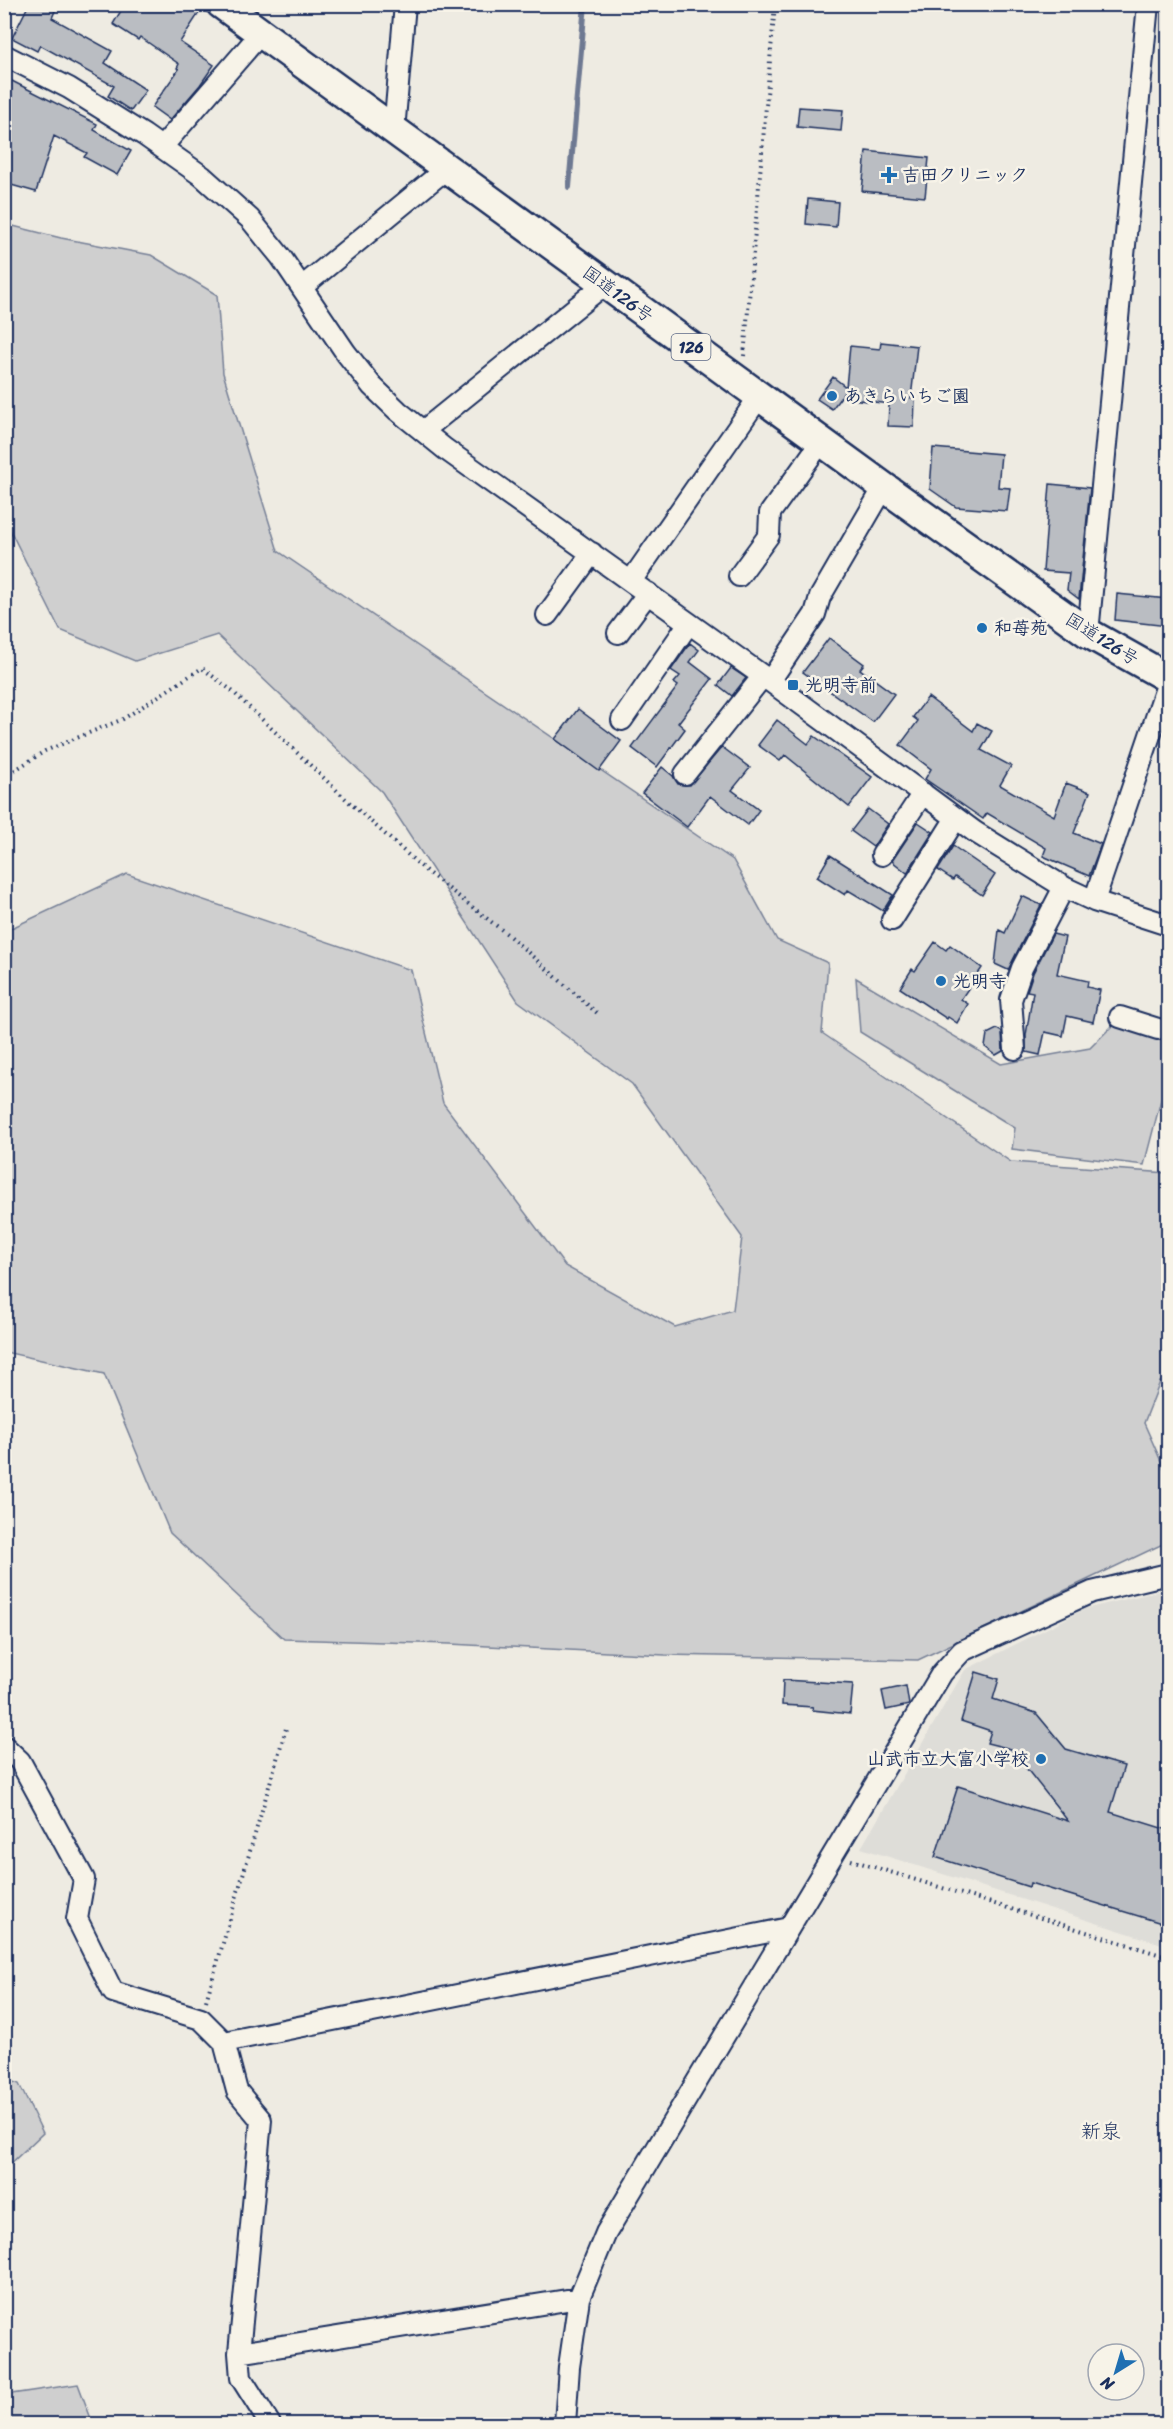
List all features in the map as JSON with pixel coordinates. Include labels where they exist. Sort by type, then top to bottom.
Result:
[{"type":"highway","name":"国道126号","points":[[221,4],[821,442],[1088,633],[1168,680]]},
{"type":"street","points":[[394,131],[405,4]]},
{"type":"street","points":[[1088,633],[1148,4]]},
{"type":"street","points":[[162,147],[261,33]]},
{"type":"street","points":[[4,56],[69,88],[162,147],[202,176],[250,219],[281,257],[346,353],[372,386],[423,431],[767,678],[956,818],[1024,864],[1094,901],[1168,925]]},
{"type":"street","points":[[302,287],[446,169]]},
{"type":"street","points":[[423,431],[605,284]]},
{"type":"street","points":[[631,581],[750,390]]},
{"type":"street","points":[[739,576],[769,535],[770,513],[821,442]]},
{"type":"street","points":[[685,774],[767,678],[815,614],[820,597],[884,487]]},
{"type":"street","points":[[547,615],[592,553]]},
{"type":"street","points":[[618,633],[648,593]]},
{"type":"street","points":[[622,720],[689,623]]},
{"type":"street","points":[[1094,901],[1168,680]]},
{"type":"street","points":[[882,855],[923,793]]},
{"type":"street","points":[[892,920],[956,818]]},
{"type":"street","points":[[1016,1049],[1011,1000],[1022,968],[1064,887]]},
{"type":"street","points":[[1120,1017],[1158,1029]]},
{"type":"street","points":[[565,2424],[569,2367],[579,2298],[606,2233],[942,1673],[962,1651],[1092,1592],[1168,1574]]},
{"type":"street","points":[[4,1746],[20,1761],[84,1880],[77,1919],[113,1992],[201,2019],[224,2042],[237,2091],[261,2120],[239,2353],[242,2378],[270,2424]]},
{"type":"street","points":[[224,2042],[789,1928]]},
{"type":"street","points":[[239,2353],[579,2298]]},
{"type":"path","points":[[750,390],[775,4]]},
{"type":"path","points":[[4,777],[45,751],[123,718],[202,668],[231,690],[426,871],[507,934],[597,1013]]},
{"type":"path","points":[[201,2019],[287,1725]]},
{"type":"path","points":[[833,1854],[1168,1957]]},
{"type":"shaded area","points":[[5,224],[61,238],[151,255],[217,295],[223,373],[278,551],[733,860],[777,940],[828,963],[822,1033],[1011,1162],[1168,1173],[1168,1376],[1160,1382],[1144,1423],[1168,1477],[1168,1531],[1165,1543],[918,1660],[665,1655],[450,1644],[284,1639],[170,1533],[104,1374],[5,1352],[5,931],[127,874],[411,970],[443,1103],[565,1266],[675,1327],[733,1310],[742,1237],[632,1084],[518,1001],[382,792],[217,635],[135,661],[60,630],[5,520]]},
{"type":"shaded area","points":[[856,978],[1001,1064],[1090,1048],[1114,1024],[1168,1040],[1168,1073],[1144,1165],[1012,1149],[1015,1128],[860,1032]]},
{"type":"shaded area","name":"山武市立大富小学校","points":[[1168,1589],[1168,1946],[861,1848],[965,1670],[1085,1609]]},
{"type":"shaded area","points":[[5,2079],[19,2084],[43,2133],[5,2169]]},
{"type":"shaded area","points":[[78,2384],[93,2424],[5,2424],[5,2395]]},
{"type":"building","points":[[29,4],[58,4],[52,18],[112,51],[105,63],[146,90],[131,111],[108,96],[114,86],[40,45],[37,51],[12,38]]},
{"type":"building","points":[[125,4],[187,4],[199,13],[180,42],[214,65],[170,120],[152,107],[179,69],[177,68],[179,64],[140,37],[138,40],[113,24]]},
{"type":"building","points":[[4,77],[97,124],[94,130],[131,151],[117,175],[84,157],[87,153],[54,136],[36,192],[4,183]]},
{"type":"building","points":[[799,107],[843,110],[841,131],[797,127]]},
{"type":"building","points":[[866,151],[929,158],[925,197],[862,191]]},
{"type":"building","points":[[808,199],[838,202],[836,227],[806,224]]},
{"type":"building","points":[[881,342],[917,346],[911,398],[915,398],[914,427],[888,426],[889,404],[845,398],[846,390],[832,409],[817,399],[833,377],[846,387],[850,346],[880,349]]},
{"type":"building","points":[[933,448],[1001,454],[998,487],[1010,488],[1007,511],[956,507],[930,489]]},
{"type":"building","points":[[1050,484],[1090,488],[1079,599],[1067,590],[1069,573],[1043,571]]},
{"type":"building","points":[[1117,594],[1168,599],[1168,626],[1115,620]]},
{"type":"building","points":[[829,638],[864,664],[860,669],[894,694],[873,722],[803,672]]},
{"type":"building","points":[[690,643],[699,650],[690,662],[712,679],[678,723],[685,729],[657,767],[632,748],[678,686],[674,683],[680,676],[671,670]]},
{"type":"building","points":[[731,668],[746,678],[732,696],[718,685]]},
{"type":"building","points":[[928,697],[973,731],[977,723],[992,731],[981,750],[1011,766],[1000,785],[1054,816],[1066,783],[1090,792],[1074,833],[1101,844],[1089,876],[1043,856],[1046,848],[987,813],[983,819],[925,779],[931,769],[900,745],[918,721],[913,717]]},
{"type":"building","points":[[578,709],[621,741],[599,771],[555,739]]},
{"type":"building","points":[[777,720],[808,744],[814,736],[872,777],[849,807],[785,755],[780,761],[758,745]]},
{"type":"building","points":[[722,747],[750,768],[732,790],[759,810],[748,825],[710,796],[687,827],[642,793],[662,767],[673,776],[678,784],[690,785]]},
{"type":"building","points":[[868,809],[888,824],[873,847],[851,831]]},
{"type":"building","points":[[918,822],[933,832],[907,873],[892,861]]},
{"type":"building","points":[[953,846],[995,875],[982,895],[955,877],[953,880],[938,870]]},
{"type":"building","points":[[830,855],[893,895],[883,911],[848,890],[845,895],[817,877]]},
{"type":"building","points":[[1022,896],[1041,905],[1008,970],[995,964],[999,930],[1005,933]]},
{"type":"building","points":[[1053,934],[1065,937],[1057,974],[1088,981],[1087,987],[1100,990],[1093,1022],[1067,1016],[1063,1036],[1045,1032],[1040,1055],[1026,1052],[1026,1035],[1033,992],[1027,991],[1033,973]]},
{"type":"building","name":"光明寺","points":[[935,942],[946,950],[950,945],[982,968],[961,999],[968,1004],[957,1023],[948,1017],[947,1019],[900,988],[912,969],[915,971]]},
{"type":"building","points":[[997,1029],[1002,1032],[1003,1051],[996,1055],[985,1047],[987,1034]]},
{"type":"building","points":[[976,1672],[999,1679],[993,1699],[1036,1713],[1066,1749],[1124,1766],[1110,1812],[1168,1830],[1168,1925],[1030,1883],[1029,1887],[935,1857],[958,1786],[1068,1821],[1011,1749],[987,1743],[991,1731],[961,1721]]},
{"type":"building","points":[[783,1680],[853,1684],[850,1714],[812,1710],[813,1707],[782,1705]]},
{"type":"building","points":[[906,1686],[909,1705],[886,1710],[882,1691]]},
{"type":"waterway","points":[[569,187],[585,4]]},
{"type":"place","name":"吉田クリニック","points":[[889,175]]},
{"type":"place","name":"あきらいちご園","points":[[832,396]]},
{"type":"place","name":"和苺苑","points":[[982,628]]},
{"type":"place","name":"光明寺前","points":[[793,685]]},
{"type":"place","name":"光明寺","points":[[941,981]]},
{"type":"place","name":"山武市立大富小学校","points":[[1041,1759]]},
{"type":"district","name":"新泉","points":[[1101,2131]]}]
